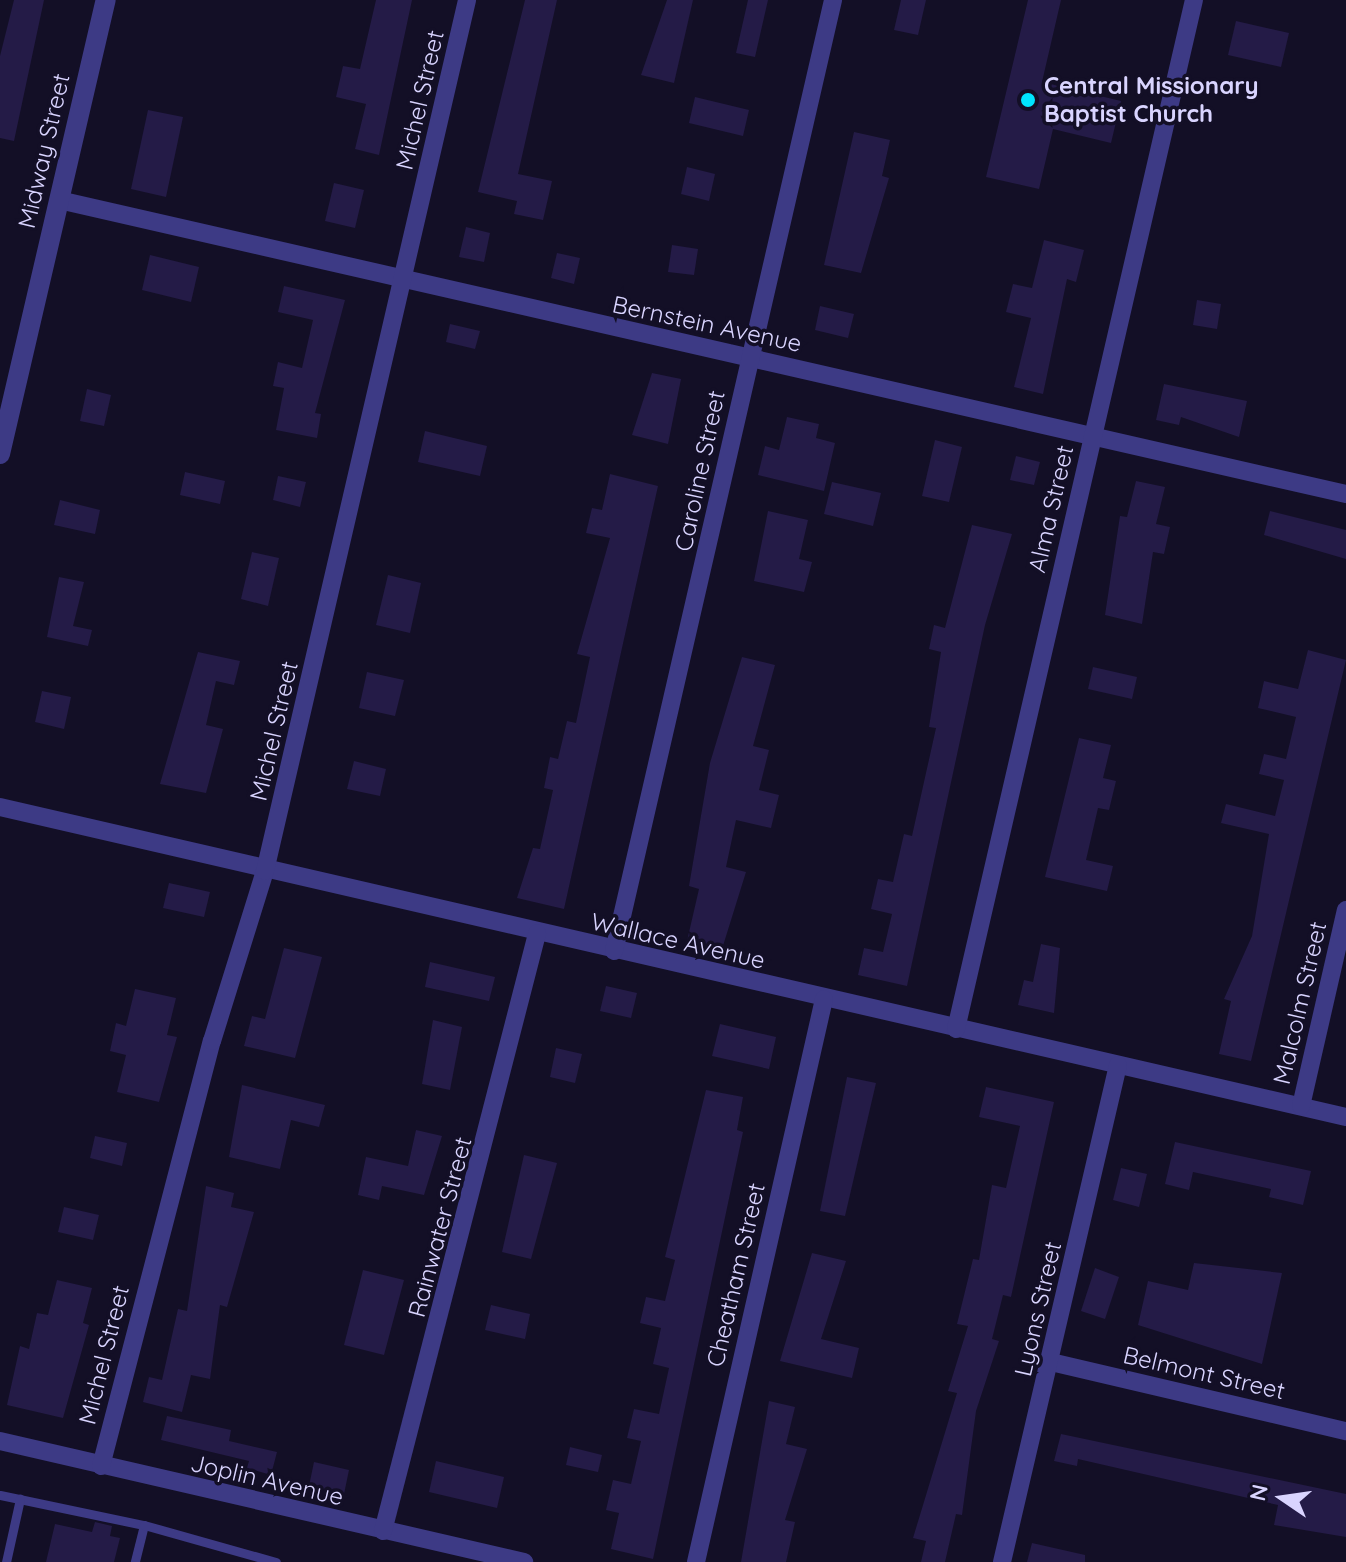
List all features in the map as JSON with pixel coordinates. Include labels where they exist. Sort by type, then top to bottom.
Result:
[{"type":"street","name":"Midway Street","points":[[0,454],[106,0]]},
{"type":"street","name":"Michel Street","points":[[101,1466],[212,1041],[265,871],[405,282],[467,0]]},
{"type":"street","name":"Caroline Street","points":[[614,951],[833,0]]},
{"type":"street","name":"Alma Street","points":[[956,1029],[1194,0]]},
{"type":"street","name":"Bernstein Avenue","points":[[59,200],[405,282],[749,356],[1092,438],[1346,494]]},
{"type":"street","name":"Wallace Avenue","points":[[0,807],[537,934],[1346,1117]]},
{"type":"street","name":"Malcolm Street","points":[[1301,1106],[1346,910]]},
{"type":"street","name":"Rainwater Street","points":[[383,1531],[537,934]]},
{"type":"street","name":"Cheatham Street","points":[[696,1562],[824,999]]},
{"type":"street","name":"Lyons Street","points":[[1002,1562],[1118,1065]]},
{"type":"street","name":"Belmont Street","points":[[1051,1362],[1346,1431]]},
{"type":"street","name":"Joplin Avenue","points":[[1,1445],[524,1562]]},
{"type":"lane","points":[[0,1495],[144,1525],[251,1559],[276,1562]]},
{"type":"lane","points":[[6,1562],[20,1499]]},
{"type":"lane","points":[[135,1562],[144,1525]]},
{"type":"building","points":[[14,0],[44,0],[14,141],[0,138],[0,56]]},
{"type":"building","points":[[376,0],[412,0],[379,155],[355,149],[366,104],[336,97],[343,66],[360,69]]},
{"type":"building","points":[[525,0],[557,0],[518,174],[552,181],[543,220],[514,214],[517,201],[478,192]]},
{"type":"building","points":[[667,0],[693,0],[674,83],[641,75]]},
{"type":"building","points":[[748,0],[768,0],[755,57],[736,53]]},
{"type":"building","points":[[901,0],[926,0],[918,35],[894,30]]},
{"type":"building","points":[[1028,0],[1061,0],[1042,82],[1121,101],[1111,143],[1053,129],[1039,189],[986,177]]},
{"type":"building","points":[[1236,21],[1289,33],[1281,67],[1228,55]]},
{"type":"building","points":[[695,97],[749,110],[743,136],[689,123]]},
{"type":"building","points":[[148,110],[183,117],[166,197],[131,189]]},
{"type":"building","points":[[854,132],[890,140],[882,176],[889,178],[861,273],[824,265]]},
{"type":"building","points":[[687,167],[715,174],[709,201],[681,194]]},
{"type":"building","points":[[334,183],[364,190],[355,228],[325,221]]},
{"type":"building","points":[[466,227],[490,233],[484,262],[459,257]]},
{"type":"building","points":[[1044,240],[1084,250],[1076,282],[1067,279],[1043,394],[1014,387],[1031,318],[1006,312],[1013,284],[1032,288]]},
{"type":"building","points":[[672,245],[698,249],[694,275],[668,272]]},
{"type":"building","points":[[557,253],[580,258],[574,284],[551,278]]},
{"type":"building","points":[[150,255],[199,267],[191,302],[142,290]]},
{"type":"building","points":[[284,286],[345,300],[315,413],[321,414],[317,438],[276,430],[284,388],[273,386],[278,362],[302,368],[313,320],[278,312]]},
{"type":"building","points":[[1197,300],[1221,304],[1217,329],[1193,325]]},
{"type":"building","points":[[820,306],[854,314],[848,338],[815,330]]},
{"type":"building","points":[[450,324],[480,331],[475,349],[446,342]]},
{"type":"building","points":[[652,373],[681,379],[668,444],[632,435]]},
{"type":"building","points":[[1164,384],[1247,401],[1239,437],[1181,417],[1179,425],[1156,420]]},
{"type":"building","points":[[87,389],[111,395],[104,426],[80,421]]},
{"type":"building","points":[[787,417],[819,424],[816,438],[835,443],[824,491],[758,475],[765,446],[779,450]]},
{"type":"building","points":[[425,431],[487,446],[480,476],[418,462]]},
{"type":"building","points":[[935,440],[962,447],[949,502],[922,496]]},
{"type":"building","points":[[1016,456],[1040,462],[1034,485],[1010,480]]},
{"type":"building","points":[[185,472],[225,481],[220,504],[180,495]]},
{"type":"building","points":[[610,474],[658,486],[564,909],[517,898],[533,848],[540,849],[553,790],[544,788],[550,757],[558,759],[567,721],[576,723],[590,657],[577,654],[610,538],[586,533],[592,508],[602,510]]},
{"type":"building","points":[[278,476],[306,482],[300,507],[273,500]]},
{"type":"building","points":[[1136,481],[1165,487],[1156,524],[1170,527],[1164,554],[1153,552],[1142,624],[1105,615],[1120,516],[1127,517]]},
{"type":"building","points":[[832,482],[881,493],[873,526],[824,514]]},
{"type":"building","points":[[60,500],[100,510],[95,534],[54,525]]},
{"type":"building","points":[[768,511],[808,520],[799,559],[812,562],[804,592],[754,581]]},
{"type":"building","points":[[1270,511],[1346,530],[1346,559],[1264,535]]},
{"type":"building","points":[[972,525],[1012,534],[985,625],[907,986],[858,975],[864,948],[883,952],[892,914],[871,909],[878,879],[893,882],[904,834],[912,836],[936,728],[929,727],[941,652],[929,649],[934,625],[945,628]]},
{"type":"building","points":[[252,552],[279,558],[268,606],[241,599]]},
{"type":"building","points":[[388,575],[421,583],[410,633],[376,625]]},
{"type":"building","points":[[59,577],[84,582],[73,626],[92,630],[88,646],[47,637]]},
{"type":"building","points":[[1308,650],[1346,660],[1251,1061],[1219,1054],[1231,1001],[1224,999],[1252,936],[1269,834],[1221,823],[1226,804],[1275,816],[1284,780],[1259,774],[1264,754],[1286,759],[1296,717],[1258,708],[1264,681],[1298,689]]},
{"type":"building","points":[[198,652],[240,661],[234,685],[216,681],[206,725],[223,729],[206,793],[160,784]]},
{"type":"building","points":[[742,657],[775,665],[753,746],[769,750],[759,790],[779,795],[771,828],[736,820],[726,867],[746,872],[722,949],[687,941],[699,889],[689,886],[710,763]]},
{"type":"building","points":[[1093,667],[1137,677],[1132,699],[1088,689]]},
{"type":"building","points":[[367,672],[404,680],[395,716],[359,708]]},
{"type":"building","points":[[42,691],[71,697],[64,729],[35,722]]},
{"type":"building","points":[[1079,738],[1111,745],[1103,778],[1116,781],[1109,810],[1098,808],[1086,860],[1113,866],[1107,891],[1045,877]]},
{"type":"building","points":[[354,761],[386,769],[380,796],[347,789]]},
{"type":"building","points":[[169,883],[210,892],[204,917],[163,908]]},
{"type":"building","points":[[1041,944],[1060,948],[1054,1013],[1018,1005],[1024,980],[1033,982]]},
{"type":"building","points":[[284,948],[322,957],[295,1058],[244,1046],[252,1016],[265,1019]]},
{"type":"building","points":[[430,962],[495,977],[489,1001],[425,987]]},
{"type":"building","points":[[606,986],[637,993],[631,1018],[600,1011]]},
{"type":"building","points":[[135,989],[176,998],[167,1035],[177,1037],[159,1102],[117,1092],[126,1055],[110,1051],[116,1023],[126,1026]]},
{"type":"building","points":[[433,1020],[462,1027],[450,1090],[422,1084]]},
{"type":"building","points":[[720,1024],[776,1037],[769,1069],[712,1056]]},
{"type":"building","points":[[556,1048],[582,1054],[575,1083],[550,1077]]},
{"type":"building","points":[[847,1077],[876,1083],[845,1216],[820,1211]]},
{"type":"building","points":[[242,1085],[325,1105],[319,1127],[291,1120],[280,1169],[229,1157]]},
{"type":"building","points":[[986,1087],[1054,1102],[1011,1297],[1003,1295],[992,1339],[999,1341],[976,1411],[962,1515],[956,1514],[945,1562],[921,1562],[926,1541],[913,1538],[957,1393],[948,1391],[968,1326],[957,1324],[973,1259],[979,1260],[992,1185],[1006,1188],[1020,1126],[979,1117]]},
{"type":"building","points":[[706,1090],[743,1097],[737,1130],[743,1132],[653,1559],[611,1549],[619,1513],[606,1510],[613,1480],[631,1484],[641,1441],[627,1438],[634,1409],[659,1414],[669,1368],[653,1364],[661,1328],[640,1323],[646,1297],[665,1301],[675,1260],[665,1257]]},
{"type":"building","points":[[416,1130],[442,1136],[424,1195],[382,1186],[379,1200],[358,1195],[366,1157],[408,1166]]},
{"type":"building","points":[[95,1136],[127,1143],[122,1166],[90,1158]]},
{"type":"building","points":[[1175,1142],[1311,1171],[1303,1205],[1269,1197],[1271,1189],[1193,1172],[1189,1190],[1165,1184]]},
{"type":"building","points":[[524,1155],[557,1163],[531,1259],[502,1252]]},
{"type":"building","points":[[1121,1168],[1147,1174],[1139,1207],[1113,1200]]},
{"type":"building","points":[[206,1186],[234,1193],[231,1207],[254,1212],[227,1307],[220,1305],[210,1379],[191,1375],[182,1412],[143,1402],[149,1377],[162,1380],[178,1309],[187,1311]]},
{"type":"building","points":[[64,1207],[99,1215],[93,1240],[58,1232]]},
{"type":"building","points":[[812,1253],[846,1261],[821,1339],[859,1348],[852,1378],[780,1361]]},
{"type":"building","points":[[1194,1263],[1282,1273],[1262,1364],[1138,1325],[1148,1281],[1188,1290]]},
{"type":"building","points":[[1095,1268],[1119,1277],[1105,1319],[1081,1311]]},
{"type":"building","points":[[363,1270],[404,1280],[384,1355],[344,1345]]},
{"type":"building","points":[[57,1280],[92,1288],[83,1323],[89,1325],[63,1418],[7,1405],[20,1346],[29,1349],[37,1313],[48,1315]]},
{"type":"building","points":[[491,1305],[530,1314],[525,1339],[485,1330]]},
{"type":"building","points":[[769,1401],[795,1407],[786,1444],[807,1449],[785,1520],[795,1522],[786,1562],[741,1562]]},
{"type":"building","points":[[167,1416],[231,1430],[229,1441],[277,1452],[271,1475],[247,1468],[249,1461],[161,1440]]},
{"type":"building","points":[[1061,1434],[1346,1494],[1346,1537],[1274,1525],[1278,1505],[1078,1459],[1077,1466],[1054,1461]]},
{"type":"building","points":[[570,1447],[602,1455],[598,1472],[566,1465]]},
{"type":"building","points":[[436,1461],[504,1477],[497,1508],[429,1492]]},
{"type":"building","points":[[314,1462],[349,1470],[344,1494],[309,1486]]},
{"type":"building","points":[[95,1522],[112,1526],[110,1536],[120,1538],[114,1562],[46,1562],[55,1524],[92,1532]]},
{"type":"building","points":[[1032,1543],[1085,1555],[1085,1562],[1027,1562]]},
{"type":"place","name":"Central Missionary Baptist Church","points":[[1028,100]]}]
